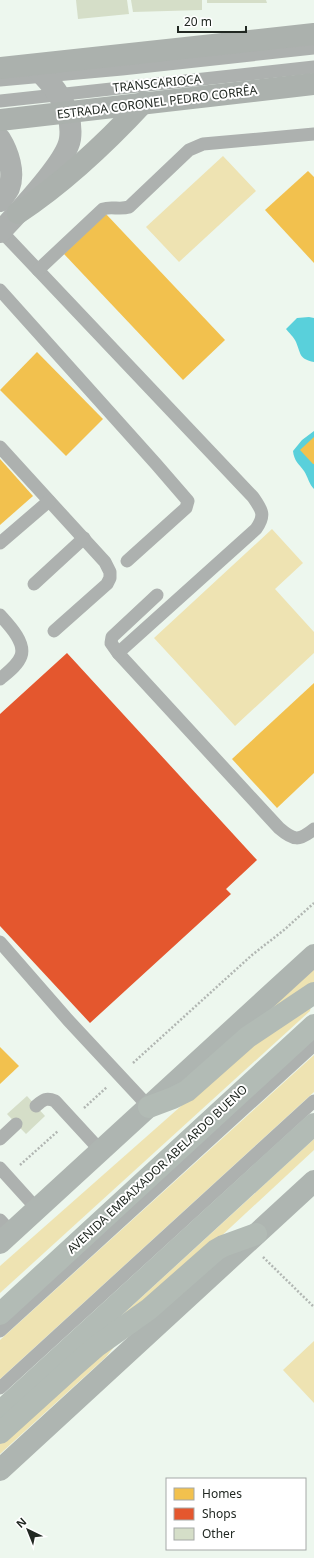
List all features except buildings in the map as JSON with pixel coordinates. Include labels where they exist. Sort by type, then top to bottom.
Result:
[{"type":"highway","points":[[149,1107],[174,1098],[187,1091],[248,1037],[314,993]]},
{"type":"highway","name":"AVENIDA EMBAIXADOR ABELARDO BUENO","points":[[0,1314],[314,1025]]},
{"type":"highway","points":[[0,1412],[314,1124]]},
{"type":"highway","points":[[0,1432],[86,1356],[149,1309],[216,1250],[223,1246],[259,1245]]},
{"type":"main road","points":[[0,68],[39,70],[314,34]]},
{"type":"main road","name":"ESTRADA CORONEL PEDRO CORRÊA","points":[[0,120],[63,103],[144,102],[314,84]]},
{"type":"main road","points":[[18,213],[45,195],[105,142],[144,102]]},
{"type":"main road","points":[[4,1232],[37,1209],[314,955]]},
{"type":"main road","points":[[0,1470],[259,1245],[314,1181]]},
{"type":"street","points":[[1,231],[37,190],[67,149],[70,140],[71,132],[63,103],[39,70]]},
{"type":"street","points":[[0,139],[8,154],[11,176],[9,188],[0,201]]},
{"type":"lane","name":"TRANSCARIOCA","points":[[0,80],[39,70],[314,48]]},
{"type":"lane","name":"TRANSCARIOCA","points":[[0,101],[63,103],[314,67]]},
{"type":"lane","points":[[38,270],[103,209],[129,207],[189,150],[195,147],[203,144],[314,134]]},
{"type":"lane","points":[[1,231],[253,497],[262,512],[262,520],[256,529],[118,653]]},
{"type":"lane","points":[[0,290],[188,501],[186,508],[127,561]]},
{"type":"lane","points":[[0,447],[84,538],[105,562],[110,572],[110,578],[107,584],[54,631]]},
{"type":"lane","points":[[0,542],[49,501]]},
{"type":"lane","points":[[34,584],[84,538]]},
{"type":"lane","points":[[157,595],[112,637],[111,643],[118,653],[279,828],[288,836],[295,839],[304,837],[314,829]]},
{"type":"lane","points":[[0,615],[14,630],[20,641],[22,655],[15,665],[0,679]]},
{"type":"lane","points":[[0,942],[119,1076],[149,1107]]},
{"type":"lane","points":[[0,948],[12,956]]},
{"type":"lane","points":[[0,1331],[314,1045]]},
{"type":"lane","points":[[36,1106],[48,1098],[55,1101],[101,1151]]},
{"type":"lane","points":[[0,1388],[314,1101]]},
{"type":"lane","points":[[0,1139],[16,1124]]},
{"type":"lane","points":[[4,1172],[37,1209]]},
{"type":"path","points":[[4,1172],[72,1119],[252,955],[284,930],[314,903]]},
{"type":"path","points":[[259,1245],[314,1307]]},
{"type":"shaded area","points":[[223,156],[256,191],[179,262],[146,227]]},
{"type":"shaded area","points":[[272,529],[303,563],[275,589],[314,632],[314,653],[235,726],[154,638]]},
{"type":"shaded area","points":[[314,969],[314,984],[274,1010],[272,1008]]},
{"type":"shaded area","points":[[311,1006],[310,1011],[0,1293],[0,1266],[240,1054]]},
{"type":"shaded area","points":[[314,1055],[314,1092],[0,1379],[0,1340]]},
{"type":"shaded area","points":[[314,1139],[314,1150],[161,1292],[121,1316]]},
{"type":"shaded area","points":[[314,1341],[314,1403],[283,1370]]},
{"type":"shaded area","points":[[114,1347],[106,1357],[0,1454],[0,1441],[101,1352]]},
{"type":"water","points":[[297,318],[314,318],[314,362],[303,358],[295,340],[286,329]]},
{"type":"water","points":[[314,431],[314,489],[296,460],[293,451],[302,440]]}]
